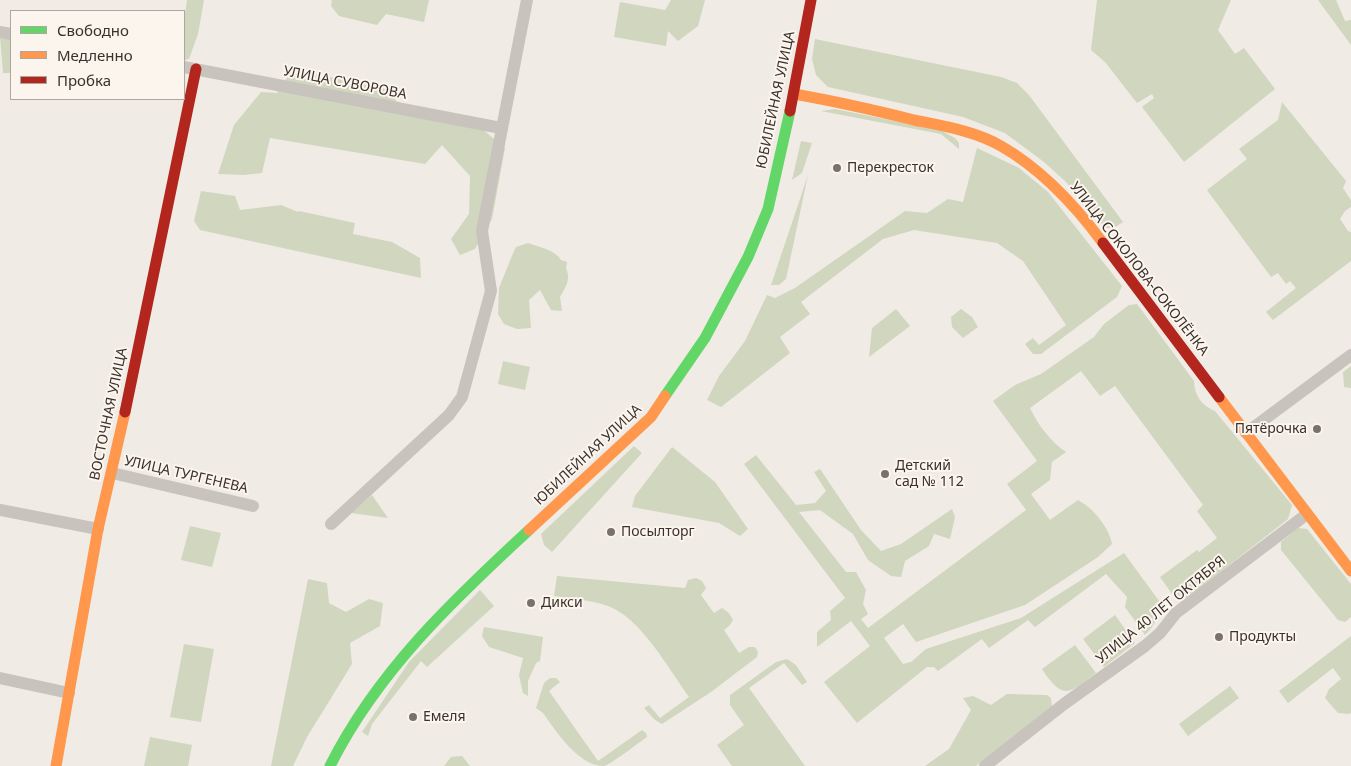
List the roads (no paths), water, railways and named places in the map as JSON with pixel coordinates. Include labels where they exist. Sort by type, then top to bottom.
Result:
[{"type":"street","points":[[330,524],[449,415],[462,397],[491,291],[482,231],[527,0]]},
{"type":"street","name":"ЮБИЛЕЙНАЯ УЛИЦА","points":[[330,766],[352,726],[386,677],[424,632],[476,579],[651,417],[705,338],[748,257],[768,209],[794,94],[811,0]]},
{"type":"street","name":"УЛИЦА СУВОРОВА","points":[[190,68],[502,128]]},
{"type":"street","name":"ВОСТОЧНАЯ УЛИЦА","points":[[185,94],[190,68]]},
{"type":"street","name":"УЛИЦА СОКОЛОВА-СОКОЛЁНКА","points":[[794,94],[833,101],[963,131],[1000,146],[1049,180],[1080,212],[1351,571]]},
{"type":"street","name":"ВОСТОЧНАЯ УЛИЦА","points":[[56,766],[98,529],[112,473],[184,100]]},
{"type":"street","points":[[1246,433],[1351,355]]},
{"type":"street","name":"УЛИЦА ТУРГЕНЕВА","points":[[112,473],[253,506]]},
{"type":"street","points":[[0,510],[98,529]]},
{"type":"street","name":"УЛИЦА 40 ЛЕТ ОКТЯБРЯ","points":[[985,766],[1064,704],[1145,646],[1160,633],[1176,613],[1307,514]]},
{"type":"street","points":[[0,678],[69,693]]},
{"type":"place","name":"Перекресток","points":[[837,168]]},
{"type":"place","name":"Пятёрочка","points":[[1317,429]]},
{"type":"place","name":"Детский сад № 112","points":[[885,474]]},
{"type":"place","name":"Посылторг","points":[[611,532]]},
{"type":"place","name":"Дикси","points":[[531,603]]},
{"type":"place","name":"Продукты","points":[[1219,637]]},
{"type":"place","name":"Емеля","points":[[413,717]]}]
